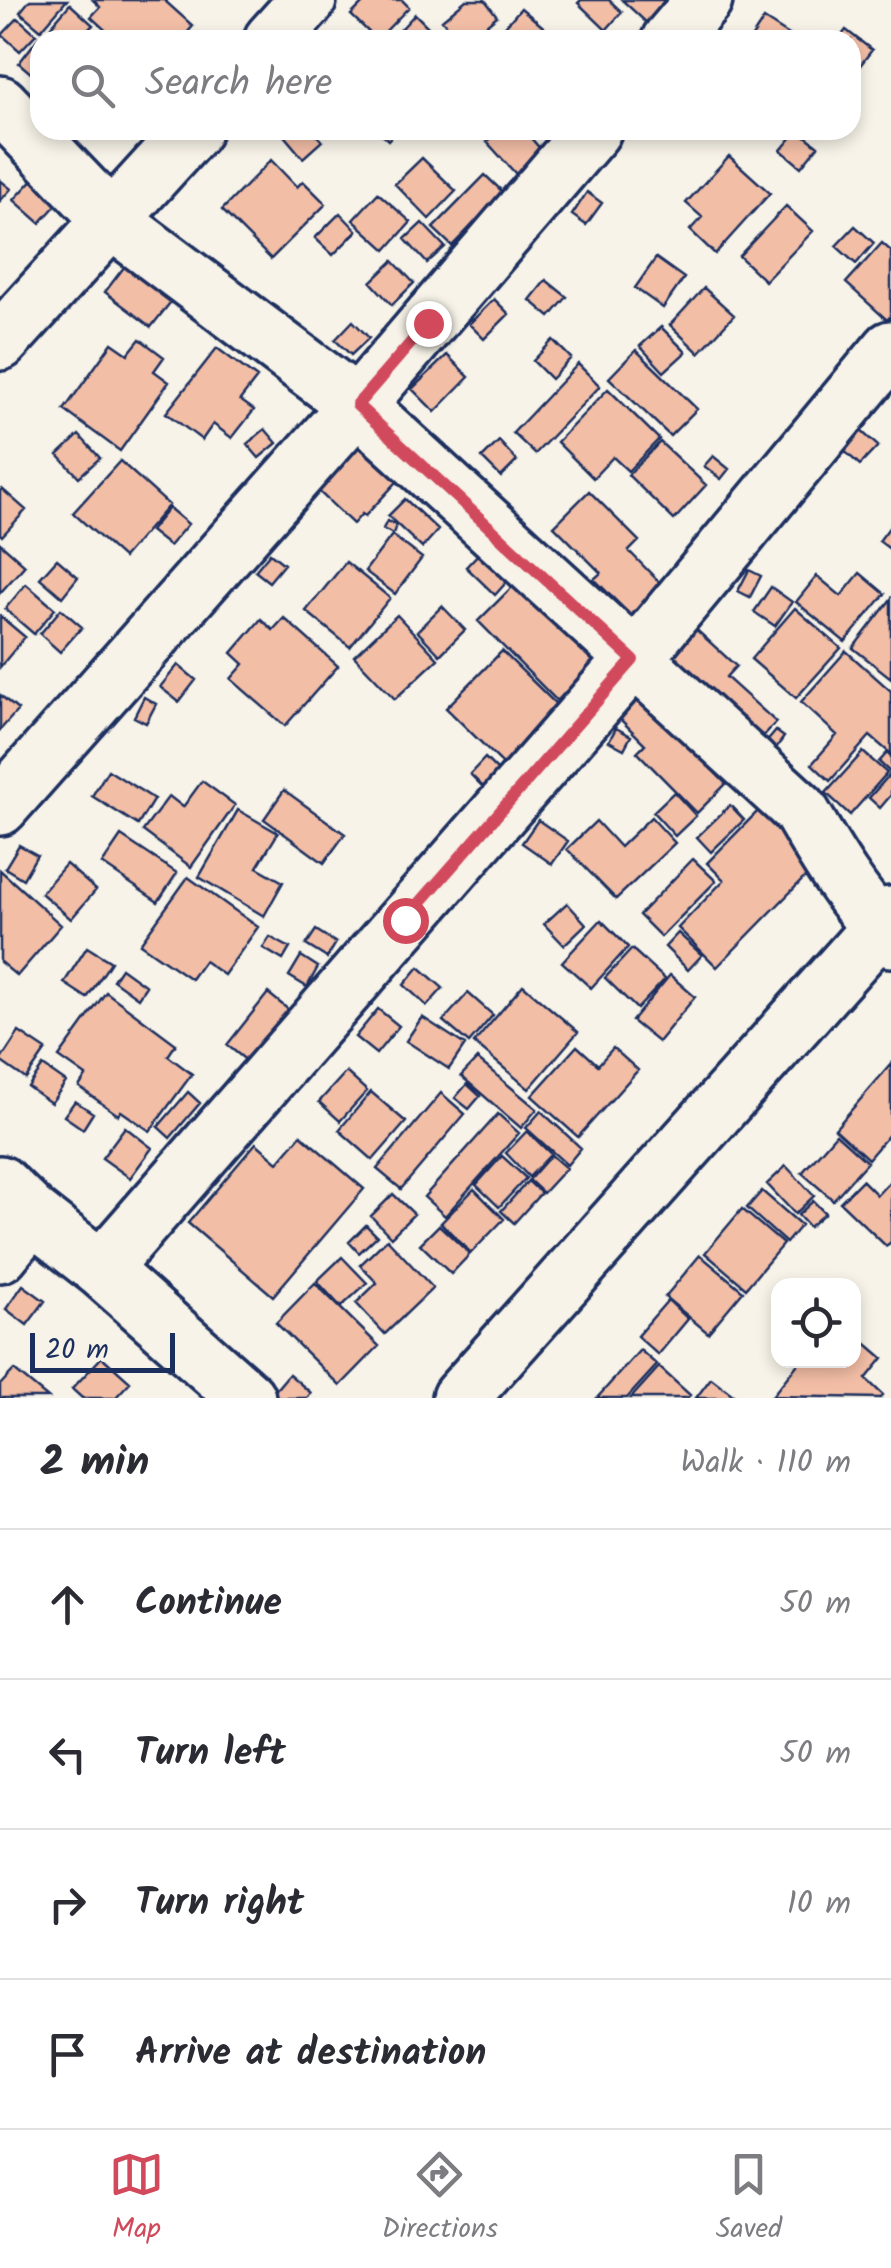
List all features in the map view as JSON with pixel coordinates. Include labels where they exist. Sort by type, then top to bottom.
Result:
[{"type":"street","points":[[281,30],[308,0]]},
{"type":"street","points":[[678,30],[704,0]]},
{"type":"street","points":[[0,104],[30,135]]},
{"type":"street","points":[[34,140],[112,221],[357,405],[800,810],[827,858],[887,927],[460,1398]]},
{"type":"street","points":[[0,342],[184,140]]},
{"type":"street","points":[[0,807],[357,405],[583,140]]},
{"type":"street","points":[[101,1268],[633,660],[891,349]]},
{"type":"street","points":[[11,1218],[101,1268],[247,1398]]},
{"type":"building","points":[[30,0],[67,0],[41,30],[20,12]]},
{"type":"building","points":[[93,0],[164,0],[193,26],[190,30],[105,30],[91,17],[100,7]]},
{"type":"building","points":[[366,0],[402,0],[409,7],[387,30],[367,30],[351,15]]},
{"type":"building","points":[[466,0],[485,0],[497,16],[480,30],[450,30],[442,20]]},
{"type":"building","points":[[609,0],[622,12],[606,30],[578,3]]},
{"type":"building","points":[[622,0],[667,0],[671,4],[650,26]]},
{"type":"building","points":[[70,4],[93,25],[88,30],[55,30],[51,26]]},
{"type":"building","points":[[521,8],[547,30],[502,30]]},
{"type":"building","points":[[415,14],[431,30],[400,30]]},
{"type":"building","points":[[18,18],[32,30],[30,40],[20,51],[2,35]]},
{"type":"building","points":[[764,19],[781,30],[757,30]]},
{"type":"building","points":[[861,42],[872,50],[861,64]]},
{"type":"building","points":[[30,49],[30,72],[19,63]]},
{"type":"building","points":[[288,140],[321,140],[322,141],[303,158]]},
{"type":"building","points":[[533,140],[542,151],[516,174],[487,142]]},
{"type":"building","points":[[790,140],[810,140],[818,146],[801,167],[781,150]]},
{"type":"building","points":[[729,156],[770,193],[715,254],[690,230],[702,217],[686,203]]},
{"type":"building","points":[[422,158],[456,191],[429,219],[395,184]]},
{"type":"building","points":[[271,160],[297,187],[303,181],[326,204],[271,259],[222,210]]},
{"type":"building","points":[[39,173],[64,196],[40,223],[14,200]]},
{"type":"building","points":[[485,175],[504,193],[452,246],[433,228]]},
{"type":"building","points":[[0,180],[11,189],[0,201]]},
{"type":"building","points":[[587,192],[602,203],[586,225],[572,215]]},
{"type":"building","points":[[378,193],[411,222],[386,250],[353,220]]},
{"type":"building","points":[[786,206],[813,231],[765,281],[739,256]]},
{"type":"building","points":[[340,213],[357,231],[333,255],[315,238]]},
{"type":"building","points":[[422,223],[445,247],[427,263],[405,239]]},
{"type":"building","points":[[855,226],[874,243],[856,264],[836,246]]},
{"type":"building","points":[[882,243],[891,251],[891,316],[887,320],[846,283]]},
{"type":"building","points":[[131,258],[177,294],[151,327],[105,292]]},
{"type":"building","points":[[656,258],[684,278],[663,308],[635,288]]},
{"type":"building","points":[[393,261],[414,283],[392,305],[371,282]]},
{"type":"building","points":[[546,280],[567,297],[550,317],[530,300]]},
{"type":"building","points":[[704,288],[734,315],[699,353],[670,325]]},
{"type":"building","points":[[494,299],[509,314],[484,339],[469,324]]},
{"type":"building","points":[[353,321],[369,338],[351,355],[335,340]]},
{"type":"building","points":[[661,327],[686,352],[664,372],[640,346]]},
{"type":"building","points":[[140,339],[164,357],[154,371],[169,382],[120,451],[64,410],[112,343],[128,354]]},
{"type":"building","points":[[553,340],[571,358],[551,379],[533,361]]},
{"type":"building","points":[[217,348],[257,378],[240,400],[254,410],[232,438],[213,424],[202,440],[166,413]]},
{"type":"building","points":[[636,350],[697,409],[670,436],[609,378]]},
{"type":"building","points":[[447,355],[469,377],[435,412],[412,389]]},
{"type":"building","points":[[578,364],[600,386],[535,454],[513,433]]},
{"type":"building","points":[[608,389],[659,439],[628,471],[613,457],[593,478],[557,442]]},
{"type":"building","points":[[265,429],[277,443],[259,458],[247,444]]},
{"type":"building","points":[[860,430],[878,446],[860,465],[842,449]]},
{"type":"building","points":[[364,431],[407,471],[353,524],[313,486]]},
{"type":"building","points":[[79,435],[100,458],[79,477],[58,455]]},
{"type":"building","points":[[499,441],[517,461],[501,477],[482,458]]},
{"type":"building","points":[[660,442],[706,485],[674,520],[628,475]]},
{"type":"building","points":[[713,456],[729,469],[721,479],[704,466]]},
{"type":"building","points":[[120,461],[169,505],[123,558],[73,513]]},
{"type":"building","points":[[0,491],[26,510],[2,536]]},
{"type":"building","points":[[589,491],[639,541],[629,551],[662,585],[631,616],[594,579],[601,573],[554,526]]},
{"type":"building","points":[[405,499],[438,530],[422,548],[388,516]]},
{"type":"building","points":[[169,508],[188,524],[169,546],[150,531]]},
{"type":"building","points":[[387,521],[396,525],[393,534],[383,529]]},
{"type":"building","points":[[891,525],[891,550],[879,541]]},
{"type":"building","points":[[392,535],[422,558],[395,594],[365,571]]},
{"type":"building","points":[[0,543],[25,565],[0,593]]},
{"type":"building","points":[[482,550],[511,577],[495,595],[466,567]]},
{"type":"building","points":[[270,553],[284,564],[269,582],[255,571]]},
{"type":"building","points":[[57,559],[78,577],[62,597],[40,578]]},
{"type":"building","points":[[346,562],[390,598],[350,647],[306,611]]},
{"type":"building","points":[[749,570],[761,576],[750,597],[738,591]]},
{"type":"building","points":[[860,573],[885,594],[845,642],[796,602],[817,576],[841,596]]},
{"type":"building","points":[[517,582],[578,639],[576,642],[595,662],[557,701],[478,621]]},
{"type":"building","points":[[26,584],[55,609],[34,634],[5,609]]},
{"type":"building","points":[[771,587],[792,602],[775,626],[754,612]]},
{"type":"building","points":[[891,599],[891,678],[853,648]]},
{"type":"building","points":[[442,606],[465,630],[440,655],[417,631]]},
{"type":"building","points":[[795,608],[841,648],[796,698],[751,659]]},
{"type":"building","points":[[61,609],[82,627],[60,652],[40,634]]},
{"type":"building","points":[[397,615],[438,659],[395,699],[354,656]]},
{"type":"building","points":[[0,616],[25,637],[0,667]]},
{"type":"building","points":[[284,618],[338,666],[285,726],[231,679],[244,664],[232,653],[261,619],[273,630]]},
{"type":"building","points":[[689,623],[736,666],[726,677],[776,722],[758,742],[661,655]]},
{"type":"building","points":[[502,651],[560,708],[504,765],[446,708]]},
{"type":"building","points":[[846,651],[891,691],[891,754],[870,736],[830,781],[812,764],[837,735],[801,702]]},
{"type":"building","points":[[178,665],[196,680],[179,702],[160,687]]},
{"type":"building","points":[[0,695],[18,710],[0,730]]},
{"type":"building","points":[[144,697],[156,704],[146,723],[134,717]]},
{"type":"building","points":[[641,697],[726,784],[697,813],[637,752],[645,744],[619,718]]},
{"type":"building","points":[[616,728],[631,736],[624,749],[609,741]]},
{"type":"building","points":[[776,731],[784,737],[774,751],[765,744]]},
{"type":"building","points":[[863,752],[887,773],[850,815],[826,793]]},
{"type":"building","points":[[887,753],[891,757],[891,773],[879,762]]},
{"type":"building","points":[[485,758],[500,773],[484,788],[470,774]]},
{"type":"building","points":[[108,770],[154,799],[138,825],[92,796]]},
{"type":"building","points":[[891,773],[891,795],[880,808],[869,798]]},
{"type":"building","points":[[202,781],[235,805],[191,867],[143,831],[169,796],[183,807]]},
{"type":"building","points":[[284,790],[345,834],[324,863],[264,819]]},
{"type":"building","points":[[674,792],[696,816],[675,836],[653,812]]},
{"type":"building","points":[[730,805],[744,820],[711,852],[697,837]]},
{"type":"building","points":[[238,810],[278,833],[257,867],[283,882],[264,916],[199,877]]},
{"type":"building","points":[[758,811],[815,867],[717,967],[678,928],[724,880],[707,863]]},
{"type":"building","points":[[651,817],[675,843],[616,899],[567,849],[596,821],[620,847]]},
{"type":"building","points":[[538,820],[568,841],[552,864],[522,843]]},
{"type":"building","points":[[121,836],[177,873],[158,902],[102,864]]},
{"type":"building","points":[[19,845],[37,855],[23,879],[5,868]]},
{"type":"building","points":[[693,859],[716,881],[661,937],[639,915]]},
{"type":"building","points":[[66,864],[96,890],[71,919],[41,893]]},
{"type":"building","points":[[0,870],[61,925],[17,976],[0,962]]},
{"type":"building","points":[[188,877],[258,927],[224,975],[204,961],[191,979],[140,944]]},
{"type":"building","points":[[567,903],[586,924],[564,945],[544,924]]},
{"type":"building","points":[[601,920],[628,947],[591,988],[562,962]]},
{"type":"building","points":[[316,930],[336,943],[327,958],[306,945]]},
{"type":"building","points":[[678,933],[702,955],[688,970],[665,947]]},
{"type":"building","points":[[270,937],[290,948],[283,960],[263,948]]},
{"type":"building","points":[[87,947],[111,962],[87,998],[64,983]]},
{"type":"building","points":[[632,949],[665,979],[637,1009],[605,978]]},
{"type":"building","points":[[301,956],[318,967],[307,987],[289,976]]},
{"type":"building","points":[[419,967],[443,988],[427,1006],[404,985]]},
{"type":"building","points":[[121,968],[146,986],[138,998],[113,980]]},
{"type":"building","points":[[670,975],[695,997],[658,1042],[632,1021]]},
{"type":"building","points":[[523,985],[578,1032],[529,1089],[474,1043]]},
{"type":"building","points":[[106,992],[176,1044],[168,1056],[192,1074],[150,1131],[121,1111],[118,1115],[79,1087],[86,1076],[59,1057]]},
{"type":"building","points":[[268,993],[290,1011],[248,1062],[227,1045]]},
{"type":"building","points":[[468,993],[493,1015],[469,1043],[443,1021]]},
{"type":"building","points":[[378,1009],[399,1026],[376,1054],[355,1037]]},
{"type":"building","points":[[422,1017],[465,1045],[449,1069],[406,1041]]},
{"type":"building","points":[[19,1032],[46,1050],[26,1079],[0,1061]]},
{"type":"building","points":[[577,1046],[598,1065],[613,1048],[638,1070],[578,1137],[532,1096]]},
{"type":"building","points":[[477,1059],[537,1109],[521,1128],[461,1076]]},
{"type":"building","points":[[891,1064],[891,1132],[868,1159],[835,1129]]},
{"type":"building","points":[[43,1066],[66,1082],[51,1103],[28,1087]]},
{"type":"building","points":[[346,1072],[367,1091],[340,1121],[319,1102]]},
{"type":"building","points":[[467,1084],[480,1096],[469,1109],[455,1098]]},
{"type":"building","points":[[188,1092],[200,1103],[170,1138],[158,1127]]},
{"type":"building","points":[[371,1092],[406,1122],[373,1160],[339,1130]]},
{"type":"building","points":[[441,1093],[465,1114],[401,1189],[377,1169]]},
{"type":"building","points":[[75,1101],[93,1113],[83,1129],[64,1116]]},
{"type":"building","points":[[541,1111],[581,1148],[567,1165],[526,1128]]},
{"type":"building","points":[[498,1114],[519,1133],[445,1216],[424,1197]]},
{"type":"building","points":[[125,1127],[152,1148],[130,1178],[102,1158]]},
{"type":"building","points":[[527,1131],[551,1154],[529,1177],[506,1153]]},
{"type":"building","points":[[836,1134],[867,1162],[833,1200],[802,1173]]},
{"type":"building","points":[[301,1135],[364,1189],[273,1296],[188,1223],[256,1143],[278,1162]]},
{"type":"building","points":[[551,1155],[566,1168],[543,1193],[529,1180]]},
{"type":"building","points":[[502,1156],[526,1178],[499,1207],[476,1185]]},
{"type":"building","points":[[786,1166],[814,1196],[795,1214],[767,1184]]},
{"type":"building","points":[[862,1180],[877,1195],[891,1180],[891,1242],[886,1246],[840,1202]]},
{"type":"building","points":[[528,1181],[541,1193],[514,1223],[501,1211]]},
{"type":"building","points":[[474,1189],[504,1219],[471,1253],[441,1223]]},
{"type":"building","points":[[762,1191],[801,1225],[786,1243],[747,1208]]},
{"type":"building","points":[[393,1194],[414,1214],[391,1237],[371,1216]]},
{"type":"building","points":[[813,1201],[825,1213],[809,1227],[798,1215]]},
{"type":"building","points":[[742,1209],[783,1244],[746,1288],[705,1253]]},
{"type":"building","points":[[366,1225],[377,1236],[359,1253],[349,1242]]},
{"type":"building","points":[[439,1225],[470,1254],[451,1274],[420,1244]]},
{"type":"building","points":[[387,1239],[433,1288],[385,1334],[356,1303],[377,1283],[360,1265]]},
{"type":"building","points":[[700,1255],[743,1291],[708,1333],[665,1297]]},
{"type":"building","points":[[342,1257],[367,1283],[341,1307],[317,1281]]},
{"type":"building","points":[[315,1283],[379,1346],[340,1386],[276,1323]]},
{"type":"building","points":[[23,1285],[45,1301],[27,1325],[6,1309]]},
{"type":"building","points":[[668,1300],[688,1319],[658,1355],[637,1336]]},
{"type":"building","points":[[861,1339],[883,1358],[866,1379],[883,1395],[881,1398],[772,1396],[795,1368],[861,1368]]},
{"type":"building","points":[[640,1350],[657,1365],[627,1398],[597,1398]]},
{"type":"building","points":[[102,1357],[130,1382],[115,1398],[82,1398],[72,1389]]},
{"type":"building","points":[[659,1367],[690,1395],[631,1398]]},
{"type":"building","points":[[14,1370],[48,1398],[0,1398],[0,1385]]},
{"type":"building","points":[[289,1374],[311,1393],[307,1398],[278,1398],[273,1393]]},
{"type":"building","points":[[711,1378],[737,1398],[696,1398]]},
{"type":"route","points":[[405,920],[633,660],[357,405],[428,323]]}]
